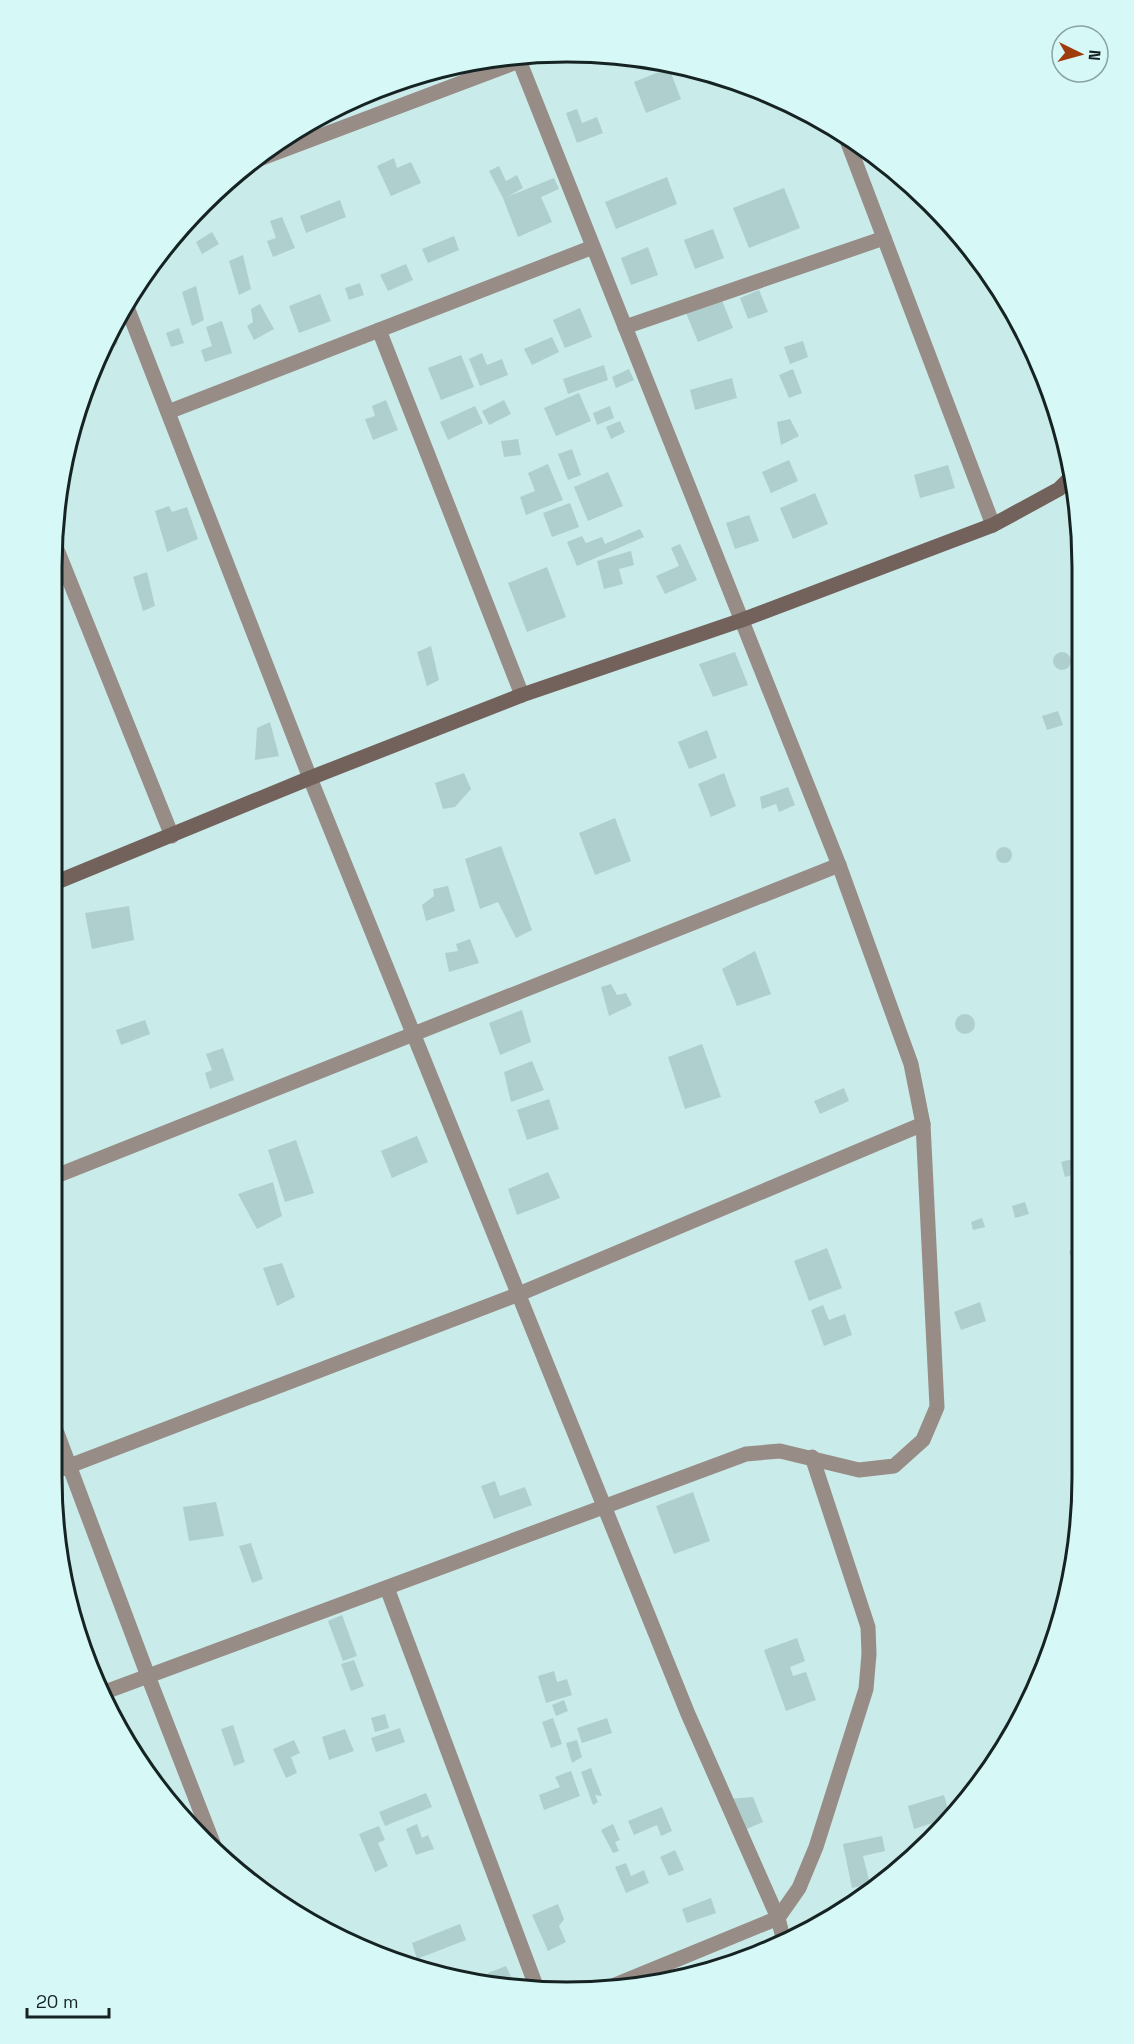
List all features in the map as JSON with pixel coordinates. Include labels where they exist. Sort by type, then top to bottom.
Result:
[{"type":"main road","points":[[62,880],[310,778],[522,695],[742,620],[993,525],[1059,489],[1065,483]]},
{"type":"street","points":[[109,1691],[746,1454],[780,1451],[860,1470],[894,1466],[923,1440],[937,1407],[923,1124],[911,1064],[839,865],[520,64]]},
{"type":"street","points":[[282,150],[495,67]]},
{"type":"street","points":[[850,148],[993,525]]},
{"type":"street","points":[[625,327],[884,238]]},
{"type":"street","points":[[168,412],[593,247]]},
{"type":"street","points":[[129,313],[310,778],[688,1714],[778,1918],[782,1934]]},
{"type":"street","points":[[379,330],[522,695]]},
{"type":"street","points":[[62,562],[172,836]]},
{"type":"street","points":[[62,1174],[839,865]]},
{"type":"street","points":[[62,1469],[519,1294],[923,1124]]},
{"type":"street","points":[[62,1445],[209,1833]]},
{"type":"street","points":[[632,1978],[778,1918],[799,1888],[816,1847],[866,1689],[870,1654],[868,1627],[812,1457]]},
{"type":"street","points":[[387,1588],[534,1981]]},
{"type":"building","points":[[663,71],[671,72],[681,99],[646,113],[634,82]]},
{"type":"building","points":[[577,109],[582,123],[597,117],[603,133],[577,143],[566,113]]},
{"type":"building","points":[[394,158],[397,168],[411,162],[421,183],[391,196],[377,166]]},
{"type":"building","points":[[499,166],[506,181],[517,175],[523,188],[507,197],[554,178],[559,189],[541,197],[552,222],[518,237],[503,198],[489,171]]},
{"type":"building","points":[[667,177],[677,204],[616,229],[605,202]]},
{"type":"building","points":[[784,188],[800,228],[749,248],[733,208]]},
{"type":"building","points":[[340,200],[346,217],[306,233],[300,216]]},
{"type":"building","points":[[282,217],[295,248],[273,257],[267,241],[276,238],[270,221]]},
{"type":"building","points":[[713,229],[724,258],[695,269],[684,240]]},
{"type":"building","points":[[212,232],[219,244],[202,254],[196,242]]},
{"type":"building","points":[[454,236],[459,250],[428,263],[422,249]]},
{"type":"building","points":[[648,247],[658,275],[631,285],[621,258]]},
{"type":"building","points":[[243,255],[251,289],[239,295],[229,261]]},
{"type":"building","points":[[406,264],[413,280],[388,291],[380,275]]},
{"type":"building","points":[[360,283],[364,295],[349,300],[345,288]]},
{"type":"building","points":[[196,286],[204,320],[192,326],[182,292]]},
{"type":"building","points":[[759,290],[768,312],[748,319],[740,298]]},
{"type":"building","points":[[320,294],[331,321],[299,333],[289,306]]},
{"type":"building","points":[[721,298],[733,328],[698,342],[686,313]]},
{"type":"building","points":[[260,304],[274,329],[254,340],[247,326],[253,322],[251,309]]},
{"type":"building","points":[[580,308],[592,337],[565,348],[553,320]]},
{"type":"building","points":[[222,321],[232,353],[205,362],[201,350],[212,346],[206,327]]},
{"type":"building","points":[[179,328],[184,343],[171,347],[166,333]]},
{"type":"building","points":[[552,337],[559,352],[532,365],[524,349]]},
{"type":"building","points":[[117,338],[118,343],[111,350]]},
{"type":"building","points":[[803,341],[808,357],[790,364],[784,347]]},
{"type":"building","points":[[482,353],[487,365],[502,359],[508,375],[480,386],[469,359]]},
{"type":"building","points":[[461,355],[474,387],[441,400],[428,368]]},
{"type":"building","points":[[604,365],[608,380],[568,394],[563,379]]},
{"type":"building","points":[[629,369],[634,380],[616,388],[612,377]]},
{"type":"building","points":[[793,369],[802,393],[789,398],[779,375]]},
{"type":"building","points":[[732,378],[737,398],[695,410],[690,390]]},
{"type":"building","points":[[579,393],[591,421],[556,436],[544,408]]},
{"type":"building","points":[[386,400],[398,430],[373,440],[365,419],[375,416],[372,406]]},
{"type":"building","points":[[504,400],[511,414],[489,425],[482,411]]},
{"type":"building","points":[[475,406],[483,423],[448,440],[440,422]]},
{"type":"building","points":[[610,406],[614,418],[597,425],[593,413]]},
{"type":"building","points":[[790,419],[799,436],[781,445],[777,422]]},
{"type":"building","points":[[620,421],[625,432],[611,439],[606,427]]},
{"type":"building","points":[[518,439],[521,455],[504,457],[501,441]]},
{"type":"building","points":[[572,449],[581,475],[568,480],[558,454]]},
{"type":"building","points":[[789,460],[798,481],[771,493],[762,472]]},
{"type":"building","points":[[548,464],[563,500],[526,515],[520,497],[535,491],[528,473]]},
{"type":"building","points":[[948,465],[955,488],[920,498],[914,475]]},
{"type":"building","points":[[608,472],[623,506],[588,521],[574,487]]},
{"type":"building","points":[[815,493],[828,524],[793,539],[780,508]]},
{"type":"building","points":[[570,503],[579,527],[552,537],[543,513]]},
{"type":"building","points":[[169,506],[172,512],[187,507],[198,539],[167,552],[155,511]]},
{"type":"building","points":[[749,515],[759,541],[735,549],[726,523]]},
{"type":"building","points":[[640,529],[644,537],[577,566],[567,542],[582,536],[586,543],[602,537],[605,544]]},
{"type":"building","points":[[680,544],[697,580],[665,594],[656,576],[679,566],[671,548]]},
{"type":"building","points":[[631,551],[634,565],[619,569],[623,584],[604,589],[597,561]]},
{"type":"building","points":[[547,567],[566,617],[527,632],[508,583]]},
{"type":"building","points":[[147,572],[155,606],[143,611],[133,577]]},
{"type":"building","points":[[431,646],[439,680],[427,686],[417,652]]},
{"type":"building","points":[[735,652],[748,685],[713,697],[699,664]]},
{"type":"building","points":[[1058,652],[1066,652],[1071,657],[1069,668],[1058,670],[1053,665],[1053,657]]},
{"type":"building","points":[[1058,711],[1063,725],[1047,730],[1042,716]]},
{"type":"building","points":[[270,722],[279,756],[255,760],[257,728]]},
{"type":"building","points":[[707,730],[717,758],[689,769],[678,742]]},
{"type":"building","points":[[464,773],[471,789],[455,807],[443,809],[435,783]]},
{"type":"building","points":[[724,773],[736,806],[711,817],[698,784]]},
{"type":"building","points":[[788,787],[795,805],[779,812],[776,804],[762,809],[760,797]]},
{"type":"building","points":[[615,818],[631,861],[595,875],[579,833]]},
{"type":"building","points":[[501,846],[532,930],[516,938],[498,902],[480,909],[465,859]]},
{"type":"building","points":[[1001,847],[1007,847],[1012,855],[1010,861],[1001,863],[996,858],[996,852]]},
{"type":"building","points":[[448,886],[455,911],[426,921],[422,905],[434,896],[433,889]]},
{"type":"building","points":[[129,906],[134,940],[92,949],[85,913]]},
{"type":"building","points":[[470,939],[479,963],[449,972],[445,953],[458,951],[456,944]]},
{"type":"building","points":[[755,951],[771,994],[737,1006],[722,969]]},
{"type":"building","points":[[611,984],[617,995],[626,993],[632,1005],[609,1016],[601,987]]},
{"type":"building","points":[[522,1010],[531,1042],[500,1055],[489,1023]]},
{"type":"building","points":[[965,1014],[972,1017],[975,1024],[972,1031],[965,1034],[958,1031],[955,1024],[958,1017]]},
{"type":"building","points":[[145,1020],[150,1034],[121,1045],[116,1030]]},
{"type":"building","points":[[702,1044],[721,1097],[685,1109],[668,1057]]},
{"type":"building","points":[[223,1048],[234,1080],[210,1089],[205,1073],[212,1070],[206,1054]]},
{"type":"building","points":[[532,1061],[544,1090],[511,1102],[504,1072]]},
{"type":"building","points":[[844,1088],[849,1101],[820,1114],[814,1101]]},
{"type":"building","points":[[549,1099],[559,1129],[527,1140],[517,1110]]},
{"type":"building","points":[[417,1136],[428,1162],[392,1178],[381,1151]]},
{"type":"building","points":[[296,1140],[314,1193],[285,1202],[268,1150]]},
{"type":"building","points":[[1072,1159],[1072,1175],[1065,1177],[1061,1162]]},
{"type":"building","points":[[548,1172],[560,1198],[517,1215],[508,1189]]},
{"type":"building","points":[[273,1182],[282,1216],[257,1229],[238,1194]]},
{"type":"building","points":[[1025,1202],[1029,1214],[1015,1218],[1012,1206]]},
{"type":"building","points":[[982,1218],[985,1227],[973,1230],[971,1222]]},
{"type":"building","points":[[827,1248],[842,1288],[809,1301],[794,1261]]},
{"type":"building","points":[[282,1263],[295,1297],[277,1306],[263,1268]]},
{"type":"building","points":[[980,1302],[986,1321],[961,1330],[954,1312]]},
{"type":"building","points":[[823,1305],[829,1320],[845,1314],[852,1335],[824,1346],[811,1310]]},
{"type":"building","points":[[495,1481],[500,1496],[525,1487],[532,1505],[494,1519],[481,1486]]},
{"type":"building","points":[[693,1492],[710,1541],[674,1554],[656,1506]]},
{"type":"building","points":[[216,1502],[224,1536],[189,1541],[183,1507]]},
{"type":"building","points":[[251,1543],[263,1579],[252,1583],[239,1546]]},
{"type":"building","points":[[342,1615],[357,1656],[343,1661],[328,1621]]},
{"type":"building","points":[[797,1638],[805,1661],[790,1667],[793,1676],[806,1672],[816,1700],[786,1711],[764,1650]]},
{"type":"building","points":[[354,1660],[364,1686],[351,1691],[341,1664]]},
{"type":"building","points":[[554,1671],[557,1682],[567,1679],[572,1695],[546,1703],[538,1676]]},
{"type":"building","points":[[564,1700],[568,1711],[556,1716],[552,1705]]},
{"type":"building","points":[[385,1714],[389,1728],[375,1732],[371,1718]]},
{"type":"building","points":[[553,1718],[562,1744],[551,1748],[542,1722]]},
{"type":"building","points":[[607,1718],[612,1733],[582,1743],[577,1728]]},
{"type":"building","points":[[233,1725],[245,1762],[234,1766],[221,1729]]},
{"type":"building","points":[[400,1728],[405,1742],[376,1752],[371,1738]]},
{"type":"building","points":[[345,1729],[354,1751],[329,1760],[322,1737]]},
{"type":"building","points":[[294,1740],[300,1753],[291,1757],[297,1773],[286,1778],[273,1749]]},
{"type":"building","points":[[577,1740],[582,1757],[572,1763],[566,1743]]},
{"type":"building","points":[[591,1768],[602,1796],[595,1795],[598,1802],[593,1805],[581,1772]]},
{"type":"building","points":[[571,1771],[580,1796],[544,1810],[539,1795],[560,1787],[555,1777]]},
{"type":"building","points":[[426,1793],[432,1807],[385,1826],[379,1812]]},
{"type":"building","points":[[944,1795],[948,1809],[935,1822],[914,1829],[908,1806]]},
{"type":"building","points":[[753,1797],[763,1822],[742,1831],[730,1799]]},
{"type":"building","points":[[662,1807],[672,1831],[661,1836],[657,1825],[634,1835],[628,1821]]},
{"type":"building","points":[[417,1824],[422,1838],[428,1835],[434,1849],[416,1855],[406,1829]]},
{"type":"building","points":[[613,1824],[620,1840],[615,1842],[619,1851],[613,1853],[601,1830]]},
{"type":"building","points":[[379,1826],[385,1840],[378,1843],[388,1866],[375,1872],[359,1834]]},
{"type":"building","points":[[882,1836],[885,1851],[863,1856],[869,1882],[865,1885],[852,1888],[843,1844]]},
{"type":"building","points":[[675,1850],[684,1870],[669,1876],[660,1857]]},
{"type":"building","points":[[626,1863],[631,1876],[644,1870],[649,1883],[626,1893],[615,1867]]},
{"type":"building","points":[[711,1898],[716,1913],[687,1923],[682,1909]]},
{"type":"building","points":[[558,1904],[564,1919],[559,1926],[566,1942],[548,1951],[532,1915]]},
{"type":"building","points":[[460,1924],[466,1940],[417,1959],[412,1943]]},
{"type":"building","points":[[506,1966],[512,1979],[490,1976],[488,1973]]}]
